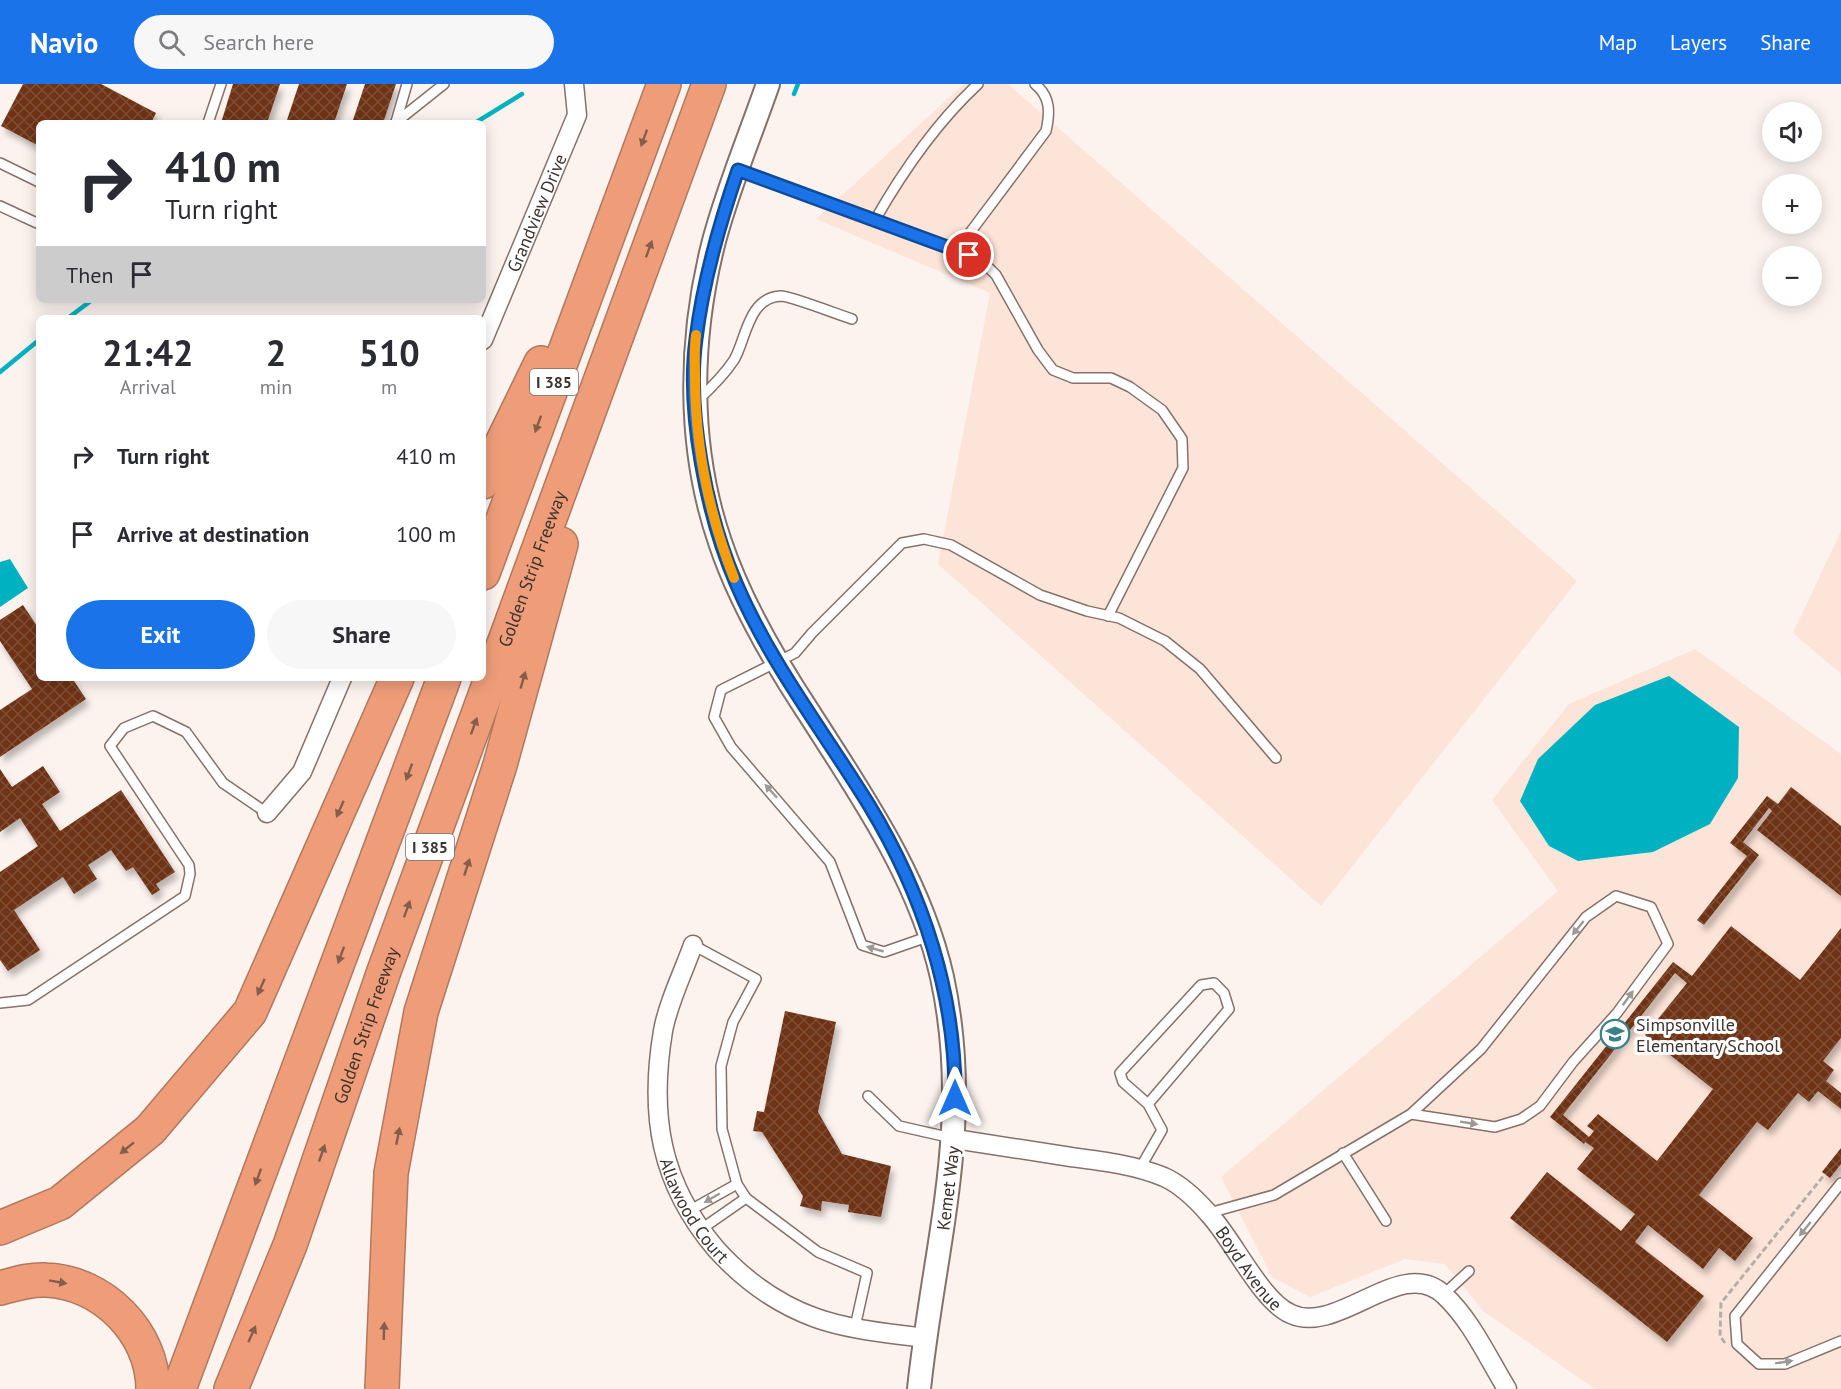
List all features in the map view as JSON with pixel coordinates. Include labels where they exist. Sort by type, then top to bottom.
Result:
[{"type":"highway","name":"I 385","points":[[486,565],[664,84]]},
{"type":"highway","name":"Golden Strip Freeway","points":[[231,1389],[293,1234],[384,971],[709,84]]},
{"type":"highway","points":[[486,476],[625,192]]},
{"type":"highway","points":[[382,1389],[391,1173],[421,1012],[500,765],[629,304]]},
{"type":"highway","points":[[0,1228],[60,1203],[150,1130],[250,1012],[396,681]]},
{"type":"highway","name":"I 385","points":[[179,1389],[443,681]]},
{"type":"highway","points":[[0,1288],[46,1280],[74,1285],[99,1297],[120,1312],[147,1352],[153,1389]]},
{"type":"street","name":"Grandview Drive","points":[[486,333],[577,116],[574,84]]},
{"type":"street","name":"Kemet Way","points":[[768,84],[714,241],[695,341],[695,402],[705,481],[719,539],[736,585],[778,664],[870,807],[905,873],[930,936],[942,977],[955,1058],[955,1138],[918,1389]]},
{"type":"street","points":[[267,813],[302,772],[341,681]]},
{"type":"street","name":"Allawood Court","points":[[693,945],[663,1030],[657,1099],[662,1141],[671,1178],[687,1212],[700,1230],[752,1285],[786,1305],[817,1318],[855,1328],[924,1338]]},
{"type":"street","name":"Boyd Avenue","points":[[955,1138],[1139,1170],[1164,1177],[1185,1190],[1209,1213],[1229,1236],[1266,1295],[1282,1310],[1294,1316],[1312,1318],[1332,1313],[1409,1284],[1427,1285],[1444,1294]]},
{"type":"street","points":[[1444,1294],[1507,1389]]},
{"type":"lane","points":[[209,120],[221,84]]},
{"type":"lane","points":[[397,120],[407,84]]},
{"type":"lane","points":[[399,120],[444,84]]},
{"type":"lane","points":[[875,220],[899,178],[957,104],[978,84]]},
{"type":"lane","points":[[957,250],[1046,131],[1050,113],[1043,91],[1035,84]]},
{"type":"lane","points":[[0,163],[36,181]]},
{"type":"lane","points":[[738,170],[981,260],[996,275],[1038,350],[1053,370],[1074,378],[1111,378],[1130,387],[1162,411],[1182,439],[1183,468],[1108,616]]},
{"type":"lane","points":[[0,206],[36,224]]},
{"type":"lane","points":[[695,402],[717,383],[735,359],[751,317],[763,303],[781,296],[852,319]]},
{"type":"lane","points":[[930,936],[884,952],[861,945],[830,862],[731,747],[714,717],[721,690],[778,664],[795,653],[902,543],[924,539],[951,545],[1040,596],[1119,618],[1164,641],[1200,669],[1276,758]]},
{"type":"lane","points":[[0,1003],[28,1000],[184,897],[190,874],[189,865],[110,747],[123,728],[153,716],[186,732],[224,783],[267,813]]},
{"type":"lane","points":[[1209,1213],[1274,1195],[1411,1114],[1481,1049],[1586,917],[1616,896],[1651,907],[1668,944],[1617,1013],[1573,1062],[1540,1106],[1521,1119],[1495,1127],[1411,1114]]},
{"type":"lane","points":[[693,945],[756,979],[733,1023],[721,1066],[722,1129],[737,1184],[746,1198],[818,1252],[867,1273],[855,1328]]},
{"type":"lane","points":[[1139,1170],[1162,1130],[1148,1104],[1123,1082],[1120,1073],[1201,985],[1214,983],[1224,993],[1229,1008],[1148,1104]]},
{"type":"lane","points":[[868,1096],[899,1126],[955,1138]]},
{"type":"lane","points":[[1343,1153],[1386,1221]]},
{"type":"lane","points":[[1841,1183],[1735,1316],[1737,1344],[1759,1364],[1785,1364],[1841,1341]]},
{"type":"lane","points":[[687,1212],[737,1184]]},
{"type":"lane","points":[[700,1230],[746,1198]]},
{"type":"lane","points":[[1444,1294],[1469,1271]]},
{"type":"path","points":[[1726,1345],[1720,1336],[1721,1302],[1825,1174]]},
{"type":"shaded area","points":[[964,84],[1008,84],[1577,581],[1321,906],[938,564],[990,293],[816,219]]},
{"type":"shaded area","points":[[1841,531],[1841,674],[1793,633]]},
{"type":"shaded area","name":"Simpsonville Elementary School","points":[[1695,649],[1841,754],[1841,1389],[1595,1389],[1483,1311],[1445,1264],[1405,1259],[1310,1297],[1272,1277],[1221,1177],[1558,891],[1492,800],[1569,704]]},
{"type":"water","points":[[10,559],[28,588],[0,607],[0,562]]},
{"type":"water","points":[[1669,676],[1739,727],[1738,778],[1710,824],[1653,852],[1578,861],[1549,846],[1520,801],[1538,759],[1595,705]]},
{"type":"building","points":[[23,84],[101,84],[156,113],[152,120],[36,120],[36,144],[1,126]]},
{"type":"building","points":[[233,84],[280,84],[268,120],[222,120]]},
{"type":"building","points":[[299,84],[347,84],[335,120],[287,120]]},
{"type":"building","points":[[365,84],[396,84],[384,120],[353,120]]},
{"type":"building","points":[[23,605],[36,624],[36,681],[74,681],[86,699],[0,757],[0,710],[32,689],[0,641],[0,620]]},
{"type":"building","points":[[43,766],[60,792],[42,804],[60,831],[121,790],[175,872],[156,884],[160,890],[152,895],[133,867],[126,871],[111,850],[88,865],[97,879],[74,894],[63,877],[14,910],[40,950],[8,971],[0,960],[0,872],[38,846],[20,818],[0,832],[0,769],[12,787]]},
{"type":"building","points":[[1791,787],[1841,826],[1841,896],[1757,830],[1772,811],[1769,808],[1743,842],[1759,855],[1704,925],[1697,920],[1747,856],[1730,843],[1767,796],[1778,804]]},
{"type":"building","points":[[1731,926],[1800,980],[1841,928],[1841,1038],[1823,1061],[1834,1070],[1826,1081],[1841,1093],[1841,1109],[1818,1091],[1809,1102],[1798,1093],[1768,1130],[1757,1122],[1699,1195],[1753,1238],[1735,1261],[1719,1248],[1703,1269],[1648,1225],[1635,1242],[1704,1296],[1667,1342],[1510,1218],[1547,1172],[1621,1231],[1635,1214],[1577,1169],[1594,1148],[1585,1142],[1584,1144],[1550,1117],[1673,962],[1692,976]],"holes":[[[1675,973],[1687,983],[1645,1035],[1713,1089],[1657,1161],[1598,1114],[1587,1126],[1594,1131],[1589,1137],[1563,1115]]]},
{"type":"building","points":[[785,1011],[836,1022],[818,1112],[842,1154],[891,1166],[881,1217],[848,1212],[849,1205],[822,1201],[821,1211],[800,1206],[803,1196],[762,1132],[753,1131],[757,1111],[764,1112]]},
{"type":"building","points":[[1841,1148],[1841,1164],[1830,1178],[1822,1172]]},
{"type":"waterway","points":[[794,94],[798,84]]},
{"type":"waterway","points":[[480,120],[522,94]]},
{"type":"waterway","points":[[72,315],[88,303]]},
{"type":"waterway","points":[[0,372],[36,342]]},
{"type":"slow traffic","points":[[696,335],[695,402],[705,481],[719,539],[734,578]]},
{"type":"place","name":"Simpsonville Elementary School","points":[[1615,1034]]},
{"type":"route","points":[[955,1098],[955,1058],[942,977],[930,936],[905,873],[870,807],[778,664],[736,585],[719,539],[705,481],[695,402],[695,341],[714,241],[738,170],[969,255]]}]
